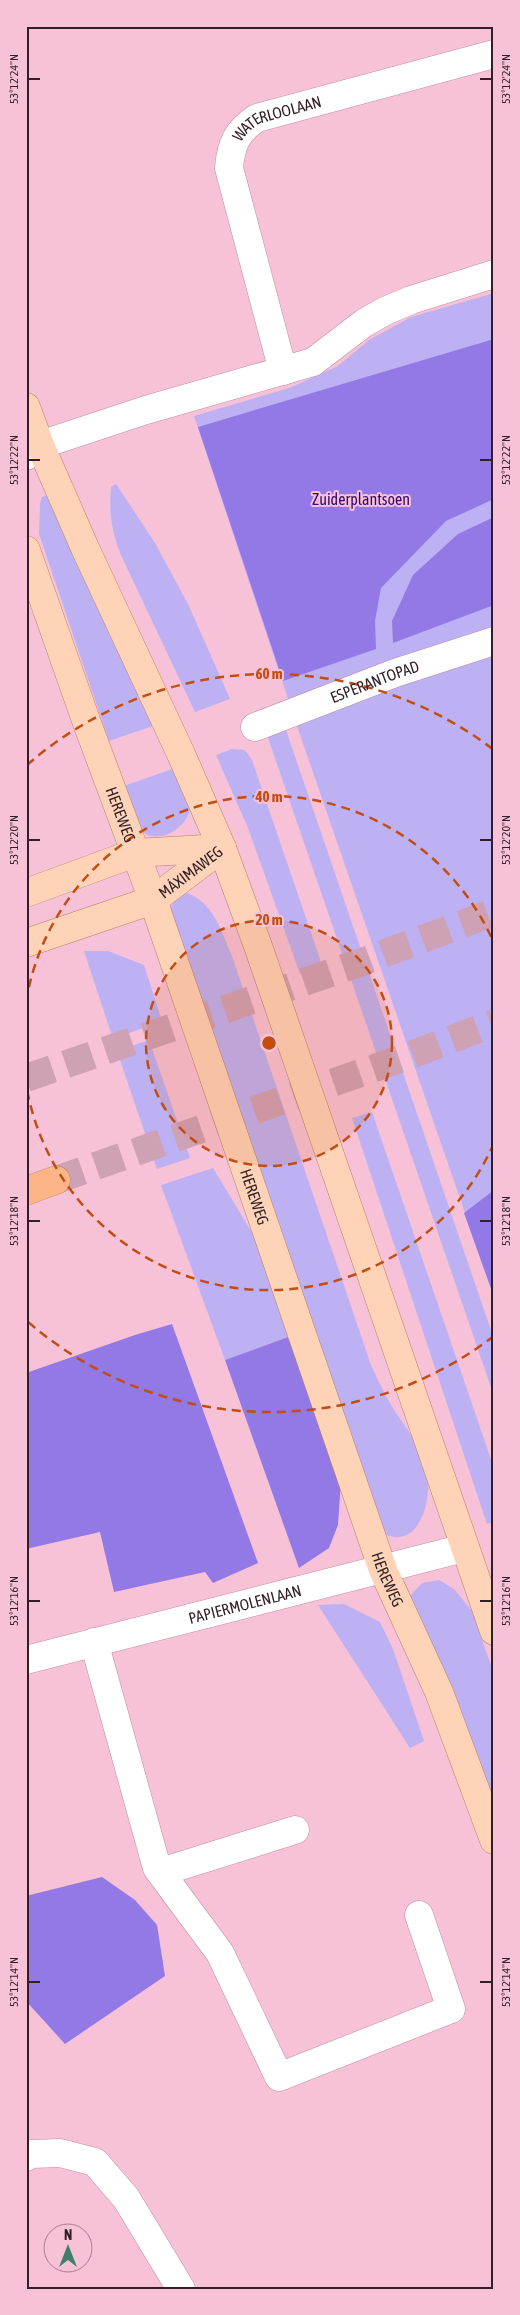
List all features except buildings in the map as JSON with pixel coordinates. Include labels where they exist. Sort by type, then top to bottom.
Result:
[{"type":"highway","points":[[26,1191],[56,1180]]},
{"type":"main road","points":[[26,407],[33,450],[106,593],[181,754],[222,848],[258,946],[494,1631]]},
{"type":"main road","name":"HEREWEG","points":[[26,550],[88,726],[153,900],[383,1570],[439,1692],[494,1840]]},
{"type":"main road","name":"MÁXIMAWEG","points":[[26,894],[135,853],[222,848]]},
{"type":"main road","name":"MÁXIMAWEG","points":[[26,942],[153,900],[222,848]]},
{"type":"street","name":"WATERLOOLAAN","points":[[283,371],[229,168],[230,153],[244,127],[257,118],[494,54]]},
{"type":"street","points":[[33,450],[146,410],[313,362],[364,323],[386,311],[411,300],[494,274]]},
{"type":"street","name":"ESPERANTOPAD","points":[[256,727],[395,673],[494,641]]},
{"type":"street","name":"PAPIERMOLENLAAN","points":[[26,1660],[464,1548]]},
{"type":"street","points":[[94,1642],[157,1868],[220,1953],[279,2077],[451,2009],[419,1915]]},
{"type":"street","points":[[161,1872],[295,1830]]},
{"type":"street","points":[[26,2157],[31,2154],[60,2153],[96,2162],[126,2198],[181,2289]]},
{"type":"green space","name":"Zuiderplantsoen","points":[[494,293],[494,1297],[297,726],[194,416],[289,388],[338,366],[369,340],[411,317]]},
{"type":"green space","points":[[494,339],[494,499],[446,521],[381,588],[375,621],[376,649],[283,681],[198,427]]},
{"type":"green space","points":[[116,484],[155,543],[188,604],[230,699],[195,712],[120,553],[113,528],[110,505],[111,487]]},
{"type":"green space","points":[[48,495],[156,725],[109,741],[39,534],[40,503],[42,497]]},
{"type":"green space","points":[[494,517],[494,605],[393,643],[392,621],[413,575],[458,534]]},
{"type":"green space","points":[[286,730],[494,1339],[494,1396],[266,732]]},
{"type":"green space","points":[[232,749],[245,750],[252,760],[322,965],[300,974],[248,828],[216,755]]},
{"type":"green space","points":[[178,767],[188,795],[189,812],[186,819],[174,831],[166,835],[150,836],[143,832],[136,823],[130,811],[124,786]]},
{"type":"green space","points":[[187,893],[204,904],[210,911],[232,956],[371,1365],[387,1398],[416,1443],[424,1460],[428,1481],[428,1495],[425,1508],[420,1521],[413,1530],[404,1536],[393,1537],[379,1531],[168,913],[175,899]]},
{"type":"green space","points":[[84,951],[108,951],[144,965],[162,1021],[113,1039]]},
{"type":"green space","points":[[149,1040],[190,1158],[157,1169],[117,1051]]},
{"type":"green space","points":[[372,1112],[494,1468],[494,1521],[487,1524],[352,1118]]},
{"type":"green space","points":[[213,1168],[260,1246],[288,1337],[225,1360],[161,1185]]},
{"type":"green space","points":[[494,1190],[494,1297],[464,1213]]},
{"type":"green space","points":[[172,1324],[258,1563],[213,1583],[205,1572],[114,1592],[100,1532],[26,1549],[26,1373]]},
{"type":"green space","points":[[288,1337],[341,1480],[338,1525],[329,1548],[299,1568],[225,1360]]},
{"type":"green space","points":[[439,1580],[454,1589],[472,1611],[494,1674],[494,1814],[408,1598],[422,1583]]},
{"type":"green space","points":[[344,1604],[380,1622],[393,1649],[424,1741],[410,1748],[318,1605]]},
{"type":"green space","points":[[102,1877],[135,1900],[157,1925],[165,1976],[65,2044],[26,2001],[26,1896]]},
{"type":"tunnel","points":[[26,1078],[362,962],[494,912]]},
{"type":"tunnel","points":[[56,1180],[403,1058],[494,1023]]}]
